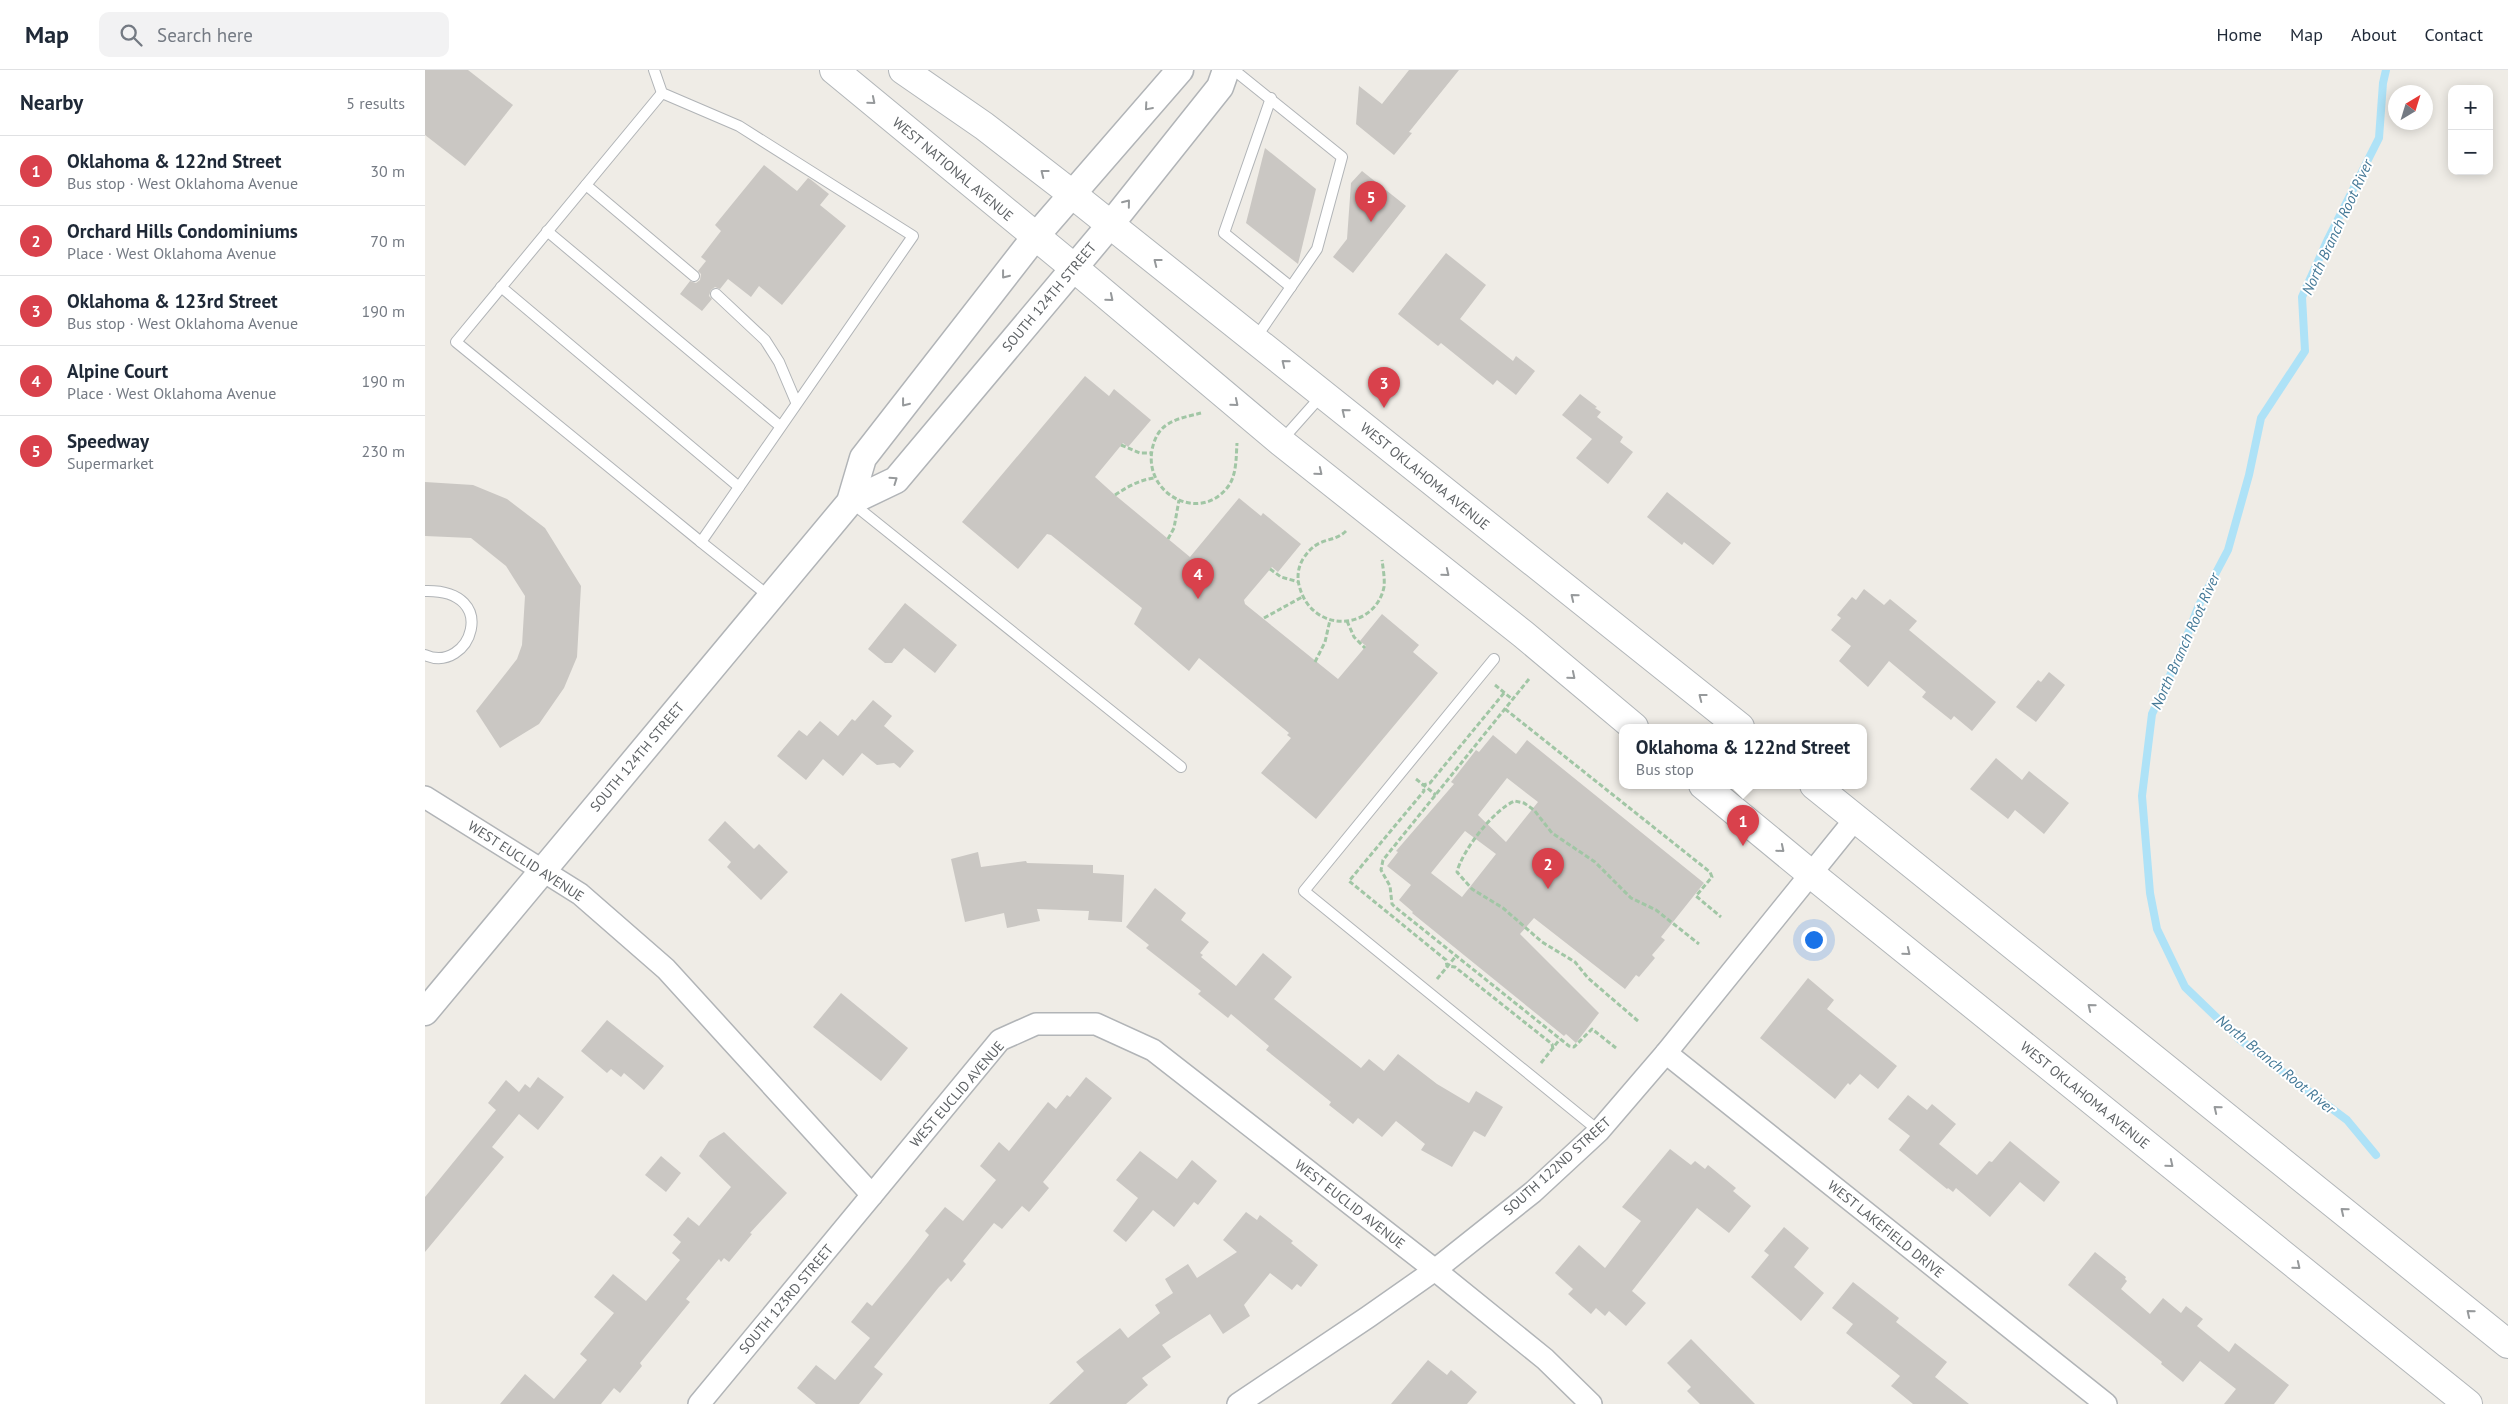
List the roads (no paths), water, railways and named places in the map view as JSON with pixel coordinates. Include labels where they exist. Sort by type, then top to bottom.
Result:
[{"type":"main road","name":"WEST NATIONAL AVENUE","points":[[834,70],[1073,267]]},
{"type":"main road","points":[[903,70],[985,126],[1110,224]]},
{"type":"main road","name":"WEST OKLAHOMA AVENUE","points":[[1110,224],[1736,724]]},
{"type":"main road","points":[[1073,267],[1281,442],[1523,634],[1630,724]]},
{"type":"main road","name":"WEST OKLAHOMA AVENUE","points":[[1708,789],[2468,1404]]},
{"type":"main road","points":[[1819,789],[2508,1344]]},
{"type":"street","name":"SOUTH 124TH STREET","points":[[425,1012],[850,502],[863,458],[1035,236],[1181,70]]},
{"type":"street","name":"SOUTH 124TH STREET","points":[[850,502],[896,480],[1221,88],[1226,70]]},
{"type":"street","name":"WEST EUCLID AVENUE","points":[[425,797],[543,869],[580,894],[666,969],[872,1194],[1000,1040],[1036,1024],[1096,1024],[1153,1050],[1435,1270],[1545,1359],[1591,1404]]},
{"type":"street","name":"SOUTH 122ND STREET","points":[[1238,1404],[1369,1317],[1435,1270],[1533,1192],[1599,1131],[1666,1053],[1856,818]]},
{"type":"street","name":"WEST LAKEFIELD DRIVE","points":[[1666,1053],[2106,1404]]},
{"type":"street","name":"SOUTH 123RD STREET","points":[[699,1404],[872,1194]]},
{"type":"lane","points":[[654,70],[662,93],[739,126],[913,236],[796,402],[701,542]]},
{"type":"lane","points":[[1234,70],[1342,157],[1317,249],[1255,339]]},
{"type":"lane","points":[[662,93],[455,342],[770,598]]},
{"type":"lane","points":[[1271,98],[1224,233],[1291,287]]},
{"type":"lane","points":[[586,185],[695,276]]},
{"type":"lane","points":[[547,231],[780,426]]},
{"type":"lane","points":[[501,287],[739,487]]},
{"type":"lane","points":[[716,294],[765,340],[779,362],[796,402]]},
{"type":"lane","points":[[1281,442],[1323,394]]},
{"type":"lane","points":[[850,502],[1181,766]]},
{"type":"lane","points":[[425,591],[437,591],[457,597],[471,612],[473,628],[462,648],[447,657],[425,655]]},
{"type":"lane","points":[[1494,659],[1304,890],[1599,1131]]},
{"type":"waterway","name":"North Branch Root River","points":[[2376,1155],[2347,1120],[2239,1039],[2185,987],[2157,929],[2150,893],[2142,796],[2152,714],[2180,654],[2199,605],[2228,550],[2249,475],[2261,418],[2305,351],[2302,297],[2328,239],[2379,138],[2383,83],[2386,70]]},
{"type":"place","name":"Speedway","points":[[1371,222]]},
{"type":"place","name":"Oklahoma & 123rd Street","points":[[1384,408]]},
{"type":"place","name":"Alpine Court","points":[[1198,599]]},
{"type":"place","name":"Oklahoma & 122nd Street","points":[[1743,846]]},
{"type":"place","name":"Orchard Hills Condominiums","points":[[1548,889]]}]
